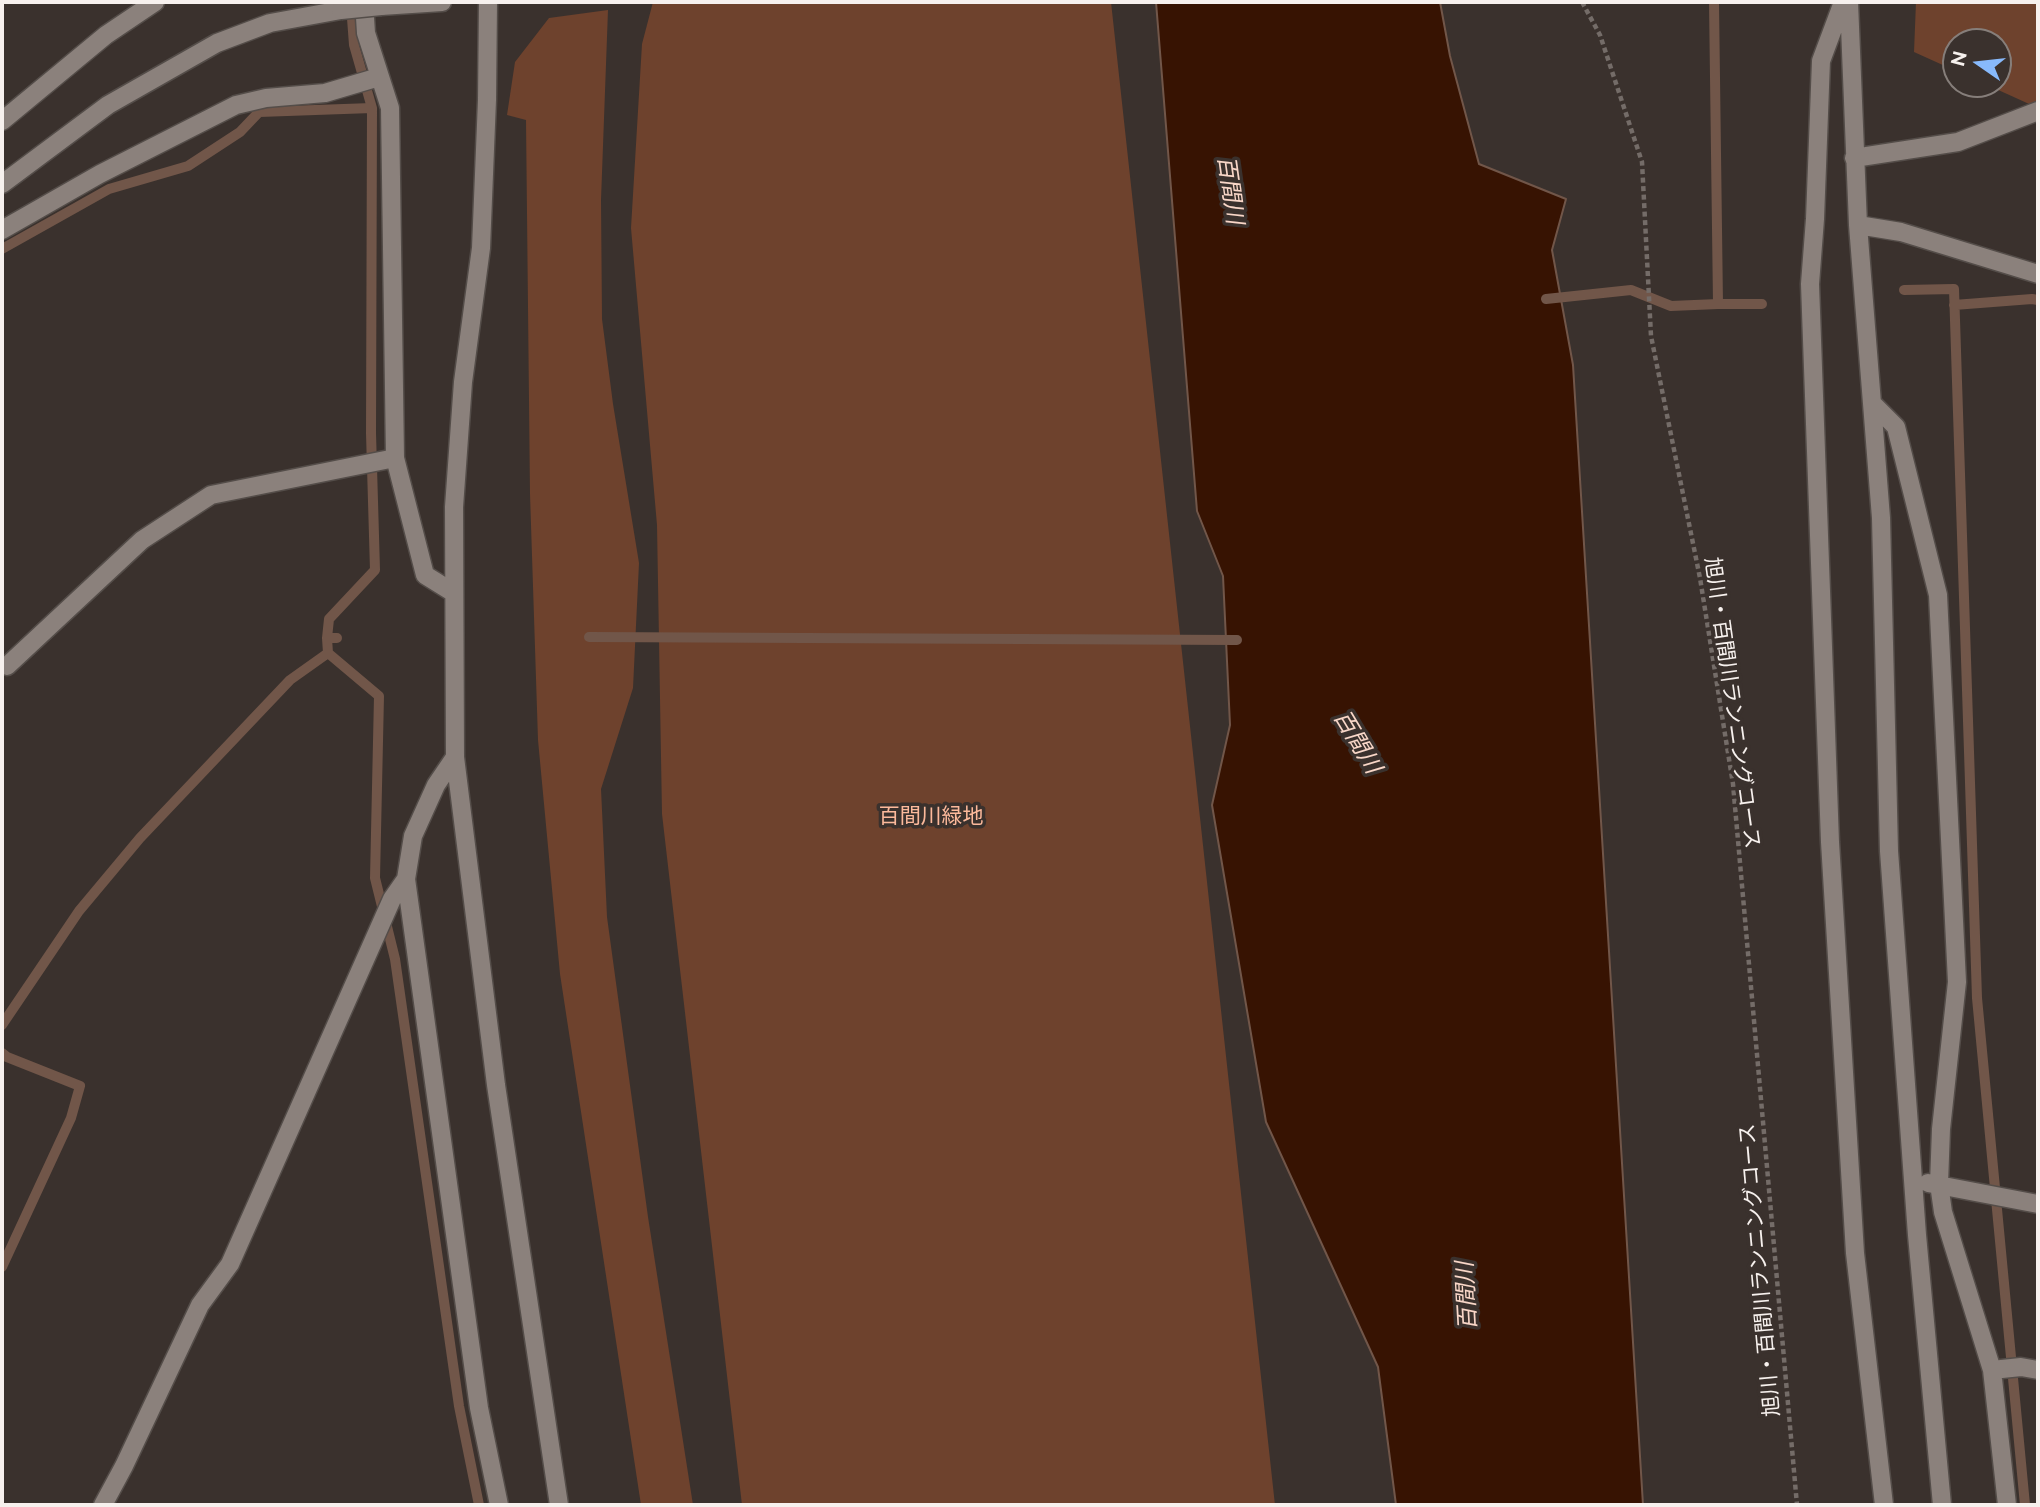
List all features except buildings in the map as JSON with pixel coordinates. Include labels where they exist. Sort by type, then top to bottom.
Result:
[{"type":"street","points":[[2,121],[106,35],[155,2]]},
{"type":"street","points":[[2,184],[108,105],[217,43],[270,23],[373,4],[442,2]]},
{"type":"street","points":[[488,2],[481,248],[463,382],[454,506],[454,757],[496,1085],[559,1505]]},
{"type":"street","points":[[1843,2],[1821,61],[1810,284],[1830,842],[1855,1253],[1884,1505]]},
{"type":"street","points":[[1849,2],[1858,225],[1881,518],[1889,851],[1942,1505]]},
{"type":"street","points":[[373,4],[366,33],[368,80],[390,107],[379,461],[425,575],[454,593]]},
{"type":"street","points":[[2,230],[100,174],[236,105],[266,98],[325,93],[368,80]]},
{"type":"street","points":[[1854,158],[1958,142],[2038,111]]},
{"type":"street","points":[[1858,225],[1901,232],[2038,274]]},
{"type":"street","points":[[1872,403],[1896,426],[1938,595],[1956,982],[1941,1129],[1939,1184],[1944,1212],[2014,1369],[2007,1505]]},
{"type":"street","points":[[8,666],[142,540],[211,495],[379,461]]},
{"type":"street","points":[[454,757],[436,785],[414,836],[406,879],[479,1408],[499,1505]]},
{"type":"street","points":[[103,1505],[200,1305],[230,1264],[392,899],[406,879]]},
{"type":"street","points":[[1914,1182],[1939,1184],[2038,1204]]},
{"type":"path","name":"旭川・百間川ランニングコース","points":[[1582,2],[1600,34],[1642,162],[1651,336],[1700,578],[1732,784],[1797,1505]]},
{"type":"green space","name":"百間川緑地","points":[[653,2],[1111,2],[1275,1505],[742,1505],[662,814],[657,525],[631,228],[642,44]]},
{"type":"green space","points":[[1916,2],[2038,2],[2038,108],[2012,96],[2012,28],[1942,28],[1942,65],[1914,52]]},
{"type":"green space","points":[[608,10],[601,200],[602,319],[639,563],[633,688],[601,789],[607,917],[648,1217],[693,1505],[641,1505],[560,974],[538,740],[530,494],[526,120],[507,115],[515,62],[549,18]]},
{"type":"water","name":"百間川","points":[[1156,2],[1440,2],[1450,56],[1479,164],[1566,199],[1552,250],[1573,365],[1643,1505],[1396,1505],[1378,1367],[1266,1122],[1212,805],[1230,725],[1223,576],[1197,511]]},
{"type":"waterway","points":[[1714,2],[1718,304],[1762,304]]},
{"type":"waterway","points":[[351,5],[354,45],[372,108]]},
{"type":"waterway","points":[[2,249],[109,189],[188,166],[240,132],[259,112],[372,108],[371,433],[375,570],[329,619],[327,638],[337,638]]},
{"type":"waterway","points":[[1904,290],[1954,289],[1977,998],[2025,1505]]},
{"type":"waterway","points":[[1546,299],[1631,290],[1671,306],[1718,304]]},
{"type":"waterway","points":[[1954,305],[2038,300]]},
{"type":"waterway","points":[[589,637],[1237,640]]},
{"type":"waterway","points":[[327,638],[328,653],[379,696],[375,878],[395,959],[459,1406],[479,1505]]},
{"type":"waterway","points":[[2,1025],[79,911],[140,838],[290,680],[328,653]]},
{"type":"waterway","points":[[2,1053],[80,1086],[71,1118],[2,1267]]}]
